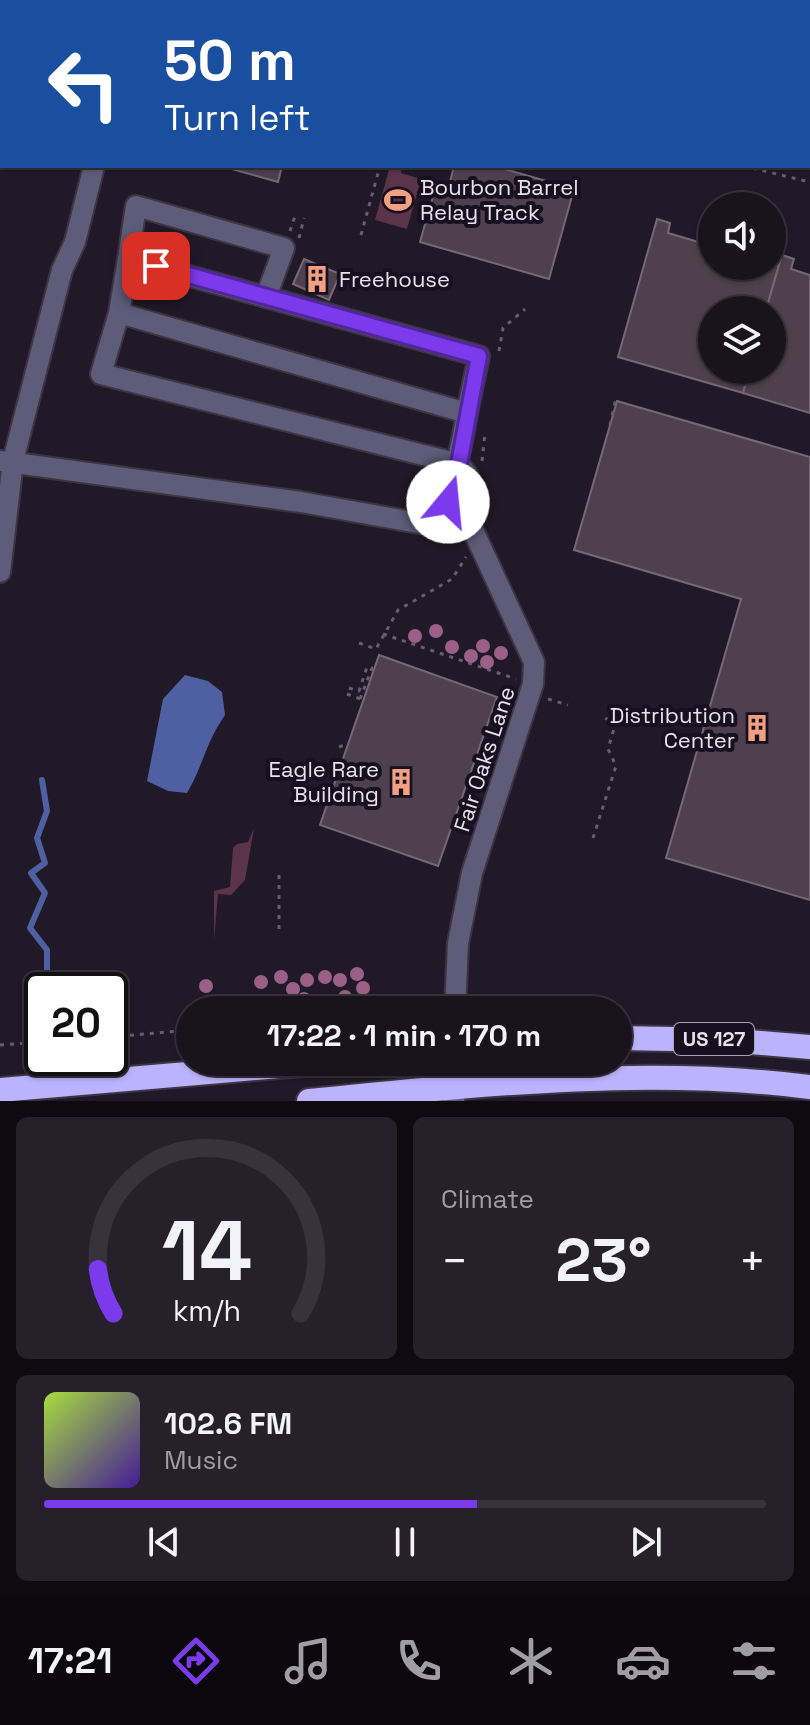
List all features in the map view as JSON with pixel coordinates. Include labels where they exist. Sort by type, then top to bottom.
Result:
[{"type":"highway","name":"US 127","points":[[632,1038],[726,1040],[810,1047]]},
{"type":"highway","points":[[0,1090],[176,1075]]},
{"type":"highway","name":"US 127","points":[[309,1101],[453,1095],[655,1077],[810,1087]]},
{"type":"street","points":[[0,572],[6,461],[62,270],[75,242],[94,168]]},
{"type":"street","points":[[266,297],[284,248],[136,206],[119,313],[101,374],[459,464]]},
{"type":"street","points":[[6,461],[301,502],[446,528],[451,475],[459,464],[479,356],[128,259]]},
{"type":"street","points":[[119,313],[467,413]]},
{"type":"street","name":"Fair Oaks Lane","points":[[455,996],[455,966],[468,895],[538,691],[534,662],[466,515],[467,474],[459,464]]},
{"type":"path","points":[[361,235],[379,168]]},
{"type":"path","points":[[751,168],[810,182]]},
{"type":"path","points":[[610,425],[616,398]]},
{"type":"path","points":[[359,643],[376,649],[391,618]]},
{"type":"path","points":[[383,634],[568,705]]},
{"type":"path","points":[[347,694],[362,699],[372,668],[367,667],[359,691],[349,688]]},
{"type":"path","points":[[593,838],[616,766],[608,749],[616,722],[601,717]]},
{"type":"path","points":[[339,747],[347,744]]},
{"type":"path","points":[[279,875],[279,932]]},
{"type":"path","points":[[128,1035],[176,1031]]},
{"type":"path","points":[[0,1045],[24,1043]]},
{"type":"shaded area","name":"Bourbon Barrel Relay Track","points":[[389,168],[402,168],[401,173],[421,179],[407,229],[375,220]]},
{"type":"shaded area","points":[[254,828],[245,880],[231,895],[218,894],[214,940],[214,891],[230,887],[233,848],[248,842]]},
{"type":"water","points":[[185,675],[208,681],[222,692],[225,715],[187,793],[168,791],[147,781],[163,699]]},
{"type":"building","points":[[228,168],[282,168],[278,182]]},
{"type":"building","points":[[454,168],[501,168],[574,189],[549,279],[420,242],[437,182],[449,186]]},
{"type":"building","points":[[657,219],[670,223],[668,233],[698,242],[698,280],[775,280],[770,296],[698,296],[698,380],[618,357]]},
{"type":"building","points":[[786,256],[794,259],[791,269],[810,275],[810,413],[743,393],[746,384],[786,384],[786,296],[770,296],[775,280],[786,280]]},
{"type":"building","name":"Freehouse","points":[[304,259],[340,274],[329,300],[293,284]]},
{"type":"building","points":[[712,384],[746,384],[743,393]]},
{"type":"building","name":"Distribution Center","points":[[617,401],[810,457],[810,900],[666,858],[741,599],[574,550]]},
{"type":"building","name":"Eagle Rare Building","points":[[379,655],[497,697],[438,866],[320,825]]},
{"type":"waterway","points":[[42,780],[47,811],[37,838],[45,863],[31,873],[45,893],[30,928],[47,950],[47,972]]},
{"type":"place","name":"Bourbon Barrel Relay Track","points":[[398,200]]},
{"type":"place","name":"Freehouse","points":[[317,279]]},
{"type":"place","name":"Distribution Center","points":[[757,728]]},
{"type":"place","name":"Eagle Rare Building","points":[[401,782]]},
{"type":"route","points":[[156,266],[479,356],[459,464],[451,475],[448,502]]}]
